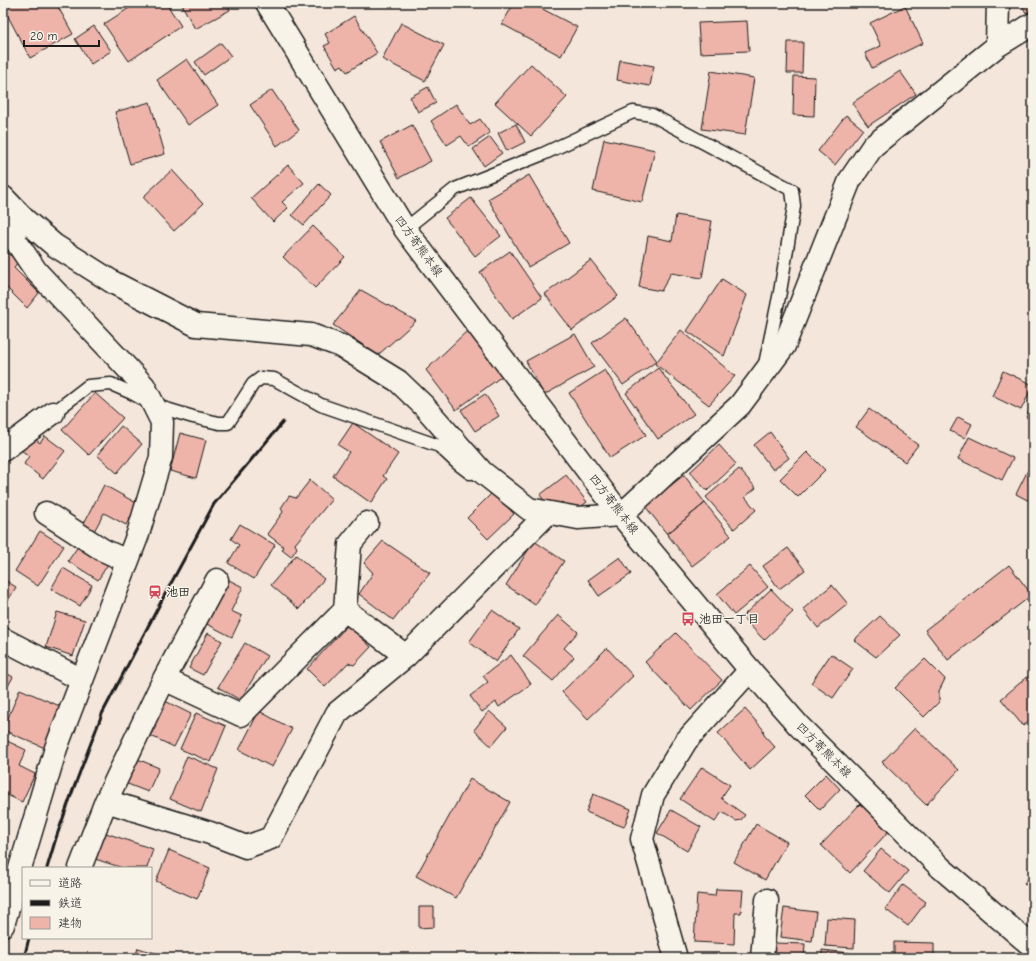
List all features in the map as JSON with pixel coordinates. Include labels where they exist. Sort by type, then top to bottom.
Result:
[{"type":"street","name":"四方寄熊本線","points":[[267,3],[405,229],[621,514],[750,670],[799,726],[941,868],[1033,947]]},
{"type":"street","points":[[997,46],[998,3]]},
{"type":"street","points":[[3,197],[25,220],[54,245],[114,283],[196,325],[311,336],[341,346],[398,382],[424,406],[482,472],[530,509],[578,518],[621,514],[740,405],[784,346],[850,180],[873,146],[997,46],[1033,24]]},
{"type":"street","points":[[3,222],[36,271],[144,386],[162,422],[161,457],[138,534],[56,748],[3,926]]},
{"type":"street","points":[[3,450],[54,413]]},
{"type":"street","points":[[46,513],[104,550],[127,561]]},
{"type":"street","points":[[106,801],[210,833],[246,847],[271,838],[337,713],[406,656],[548,513]]},
{"type":"street","points":[[164,679],[241,715],[345,610],[350,544],[367,523]]},
{"type":"street","points":[[80,867],[106,801],[164,679],[217,580]]},
{"type":"street","points":[[345,610],[406,656]]},
{"type":"street","points":[[3,639],[82,680]]},
{"type":"street","points":[[676,958],[642,839],[653,795],[686,741],[750,670]]},
{"type":"street","points":[[762,958],[767,900]]},
{"type":"lane","points":[[405,229],[455,189],[543,154],[634,112],[652,115],[792,190],[794,206],[780,292],[762,375]]},
{"type":"lane","points":[[54,413],[88,386],[111,384],[132,393],[153,405],[193,417],[219,423],[228,423],[253,384],[261,378],[274,379],[321,405],[438,446],[470,473],[482,472]]},
{"type":"building","points":[[6,3],[56,3],[73,34],[30,58],[3,7]]},
{"type":"building","points":[[137,3],[166,3],[181,26],[129,61],[104,24]]},
{"type":"building","points":[[181,3],[226,3],[230,10],[195,29]]},
{"type":"building","points":[[514,3],[531,3],[577,27],[561,56],[502,24]]},
{"type":"building","points":[[1021,3],[1033,3],[1033,10],[1026,13]]},
{"type":"building","points":[[905,6],[923,43],[872,68],[865,53],[881,46],[870,23]]},
{"type":"building","points":[[354,16],[377,53],[347,72],[342,65],[337,68],[324,46],[330,43],[325,34]]},
{"type":"building","points":[[747,21],[749,51],[700,53],[698,23]]},
{"type":"building","points":[[401,23],[444,45],[425,81],[382,59]]},
{"type":"building","points":[[94,26],[111,51],[91,64],[75,39]]},
{"type":"building","points":[[788,42],[803,42],[802,73],[787,73]]},
{"type":"building","points":[[221,43],[231,56],[204,75],[195,62]]},
{"type":"building","points":[[187,59],[218,105],[188,125],[157,80]]},
{"type":"building","points":[[620,60],[654,66],[650,86],[617,80]]},
{"type":"building","points":[[531,64],[567,97],[531,136],[495,103]]},
{"type":"building","points":[[711,71],[754,78],[745,135],[702,129]]},
{"type":"building","points":[[900,71],[916,94],[868,126],[852,103]]},
{"type":"building","points":[[794,76],[815,77],[814,116],[793,115]]},
{"type":"building","points":[[428,87],[436,103],[418,112],[410,97]]},
{"type":"building","points":[[272,90],[299,130],[277,146],[250,105]]},
{"type":"building","points":[[150,102],[165,154],[130,164],[115,112]]},
{"type":"building","points":[[456,104],[470,125],[480,119],[490,133],[469,147],[461,136],[447,145],[431,121]]},
{"type":"building","points":[[846,115],[863,129],[835,165],[818,151]]},
{"type":"building","points":[[516,124],[525,142],[507,151],[498,133]]},
{"type":"building","points":[[412,125],[431,161],[399,178],[380,142]]},
{"type":"building","points":[[490,137],[502,153],[484,166],[473,149]]},
{"type":"building","points":[[604,139],[655,150],[642,202],[593,191]]},
{"type":"building","points":[[288,165],[304,183],[282,202],[288,208],[273,222],[251,198]]},
{"type":"building","points":[[172,170],[203,204],[174,231],[143,197]]},
{"type":"building","points":[[529,175],[569,243],[528,267],[488,199]]},
{"type":"building","points":[[319,184],[331,195],[304,225],[292,215]]},
{"type":"building","points":[[471,198],[501,236],[475,256],[445,218]]},
{"type":"building","points":[[676,215],[712,221],[702,278],[671,273],[661,291],[639,287],[648,236],[672,241]]},
{"type":"building","points":[[313,226],[345,257],[315,288],[283,257]]},
{"type":"building","points":[[3,250],[18,261],[14,268],[39,293],[27,308],[3,284]]},
{"type":"building","points":[[510,251],[542,298],[512,319],[480,272]]},
{"type":"building","points":[[591,260],[618,296],[572,330],[545,294]]},
{"type":"building","points":[[722,279],[747,295],[724,356],[687,331]]},
{"type":"building","points":[[361,290],[416,321],[378,355],[333,325]]},
{"type":"building","points":[[626,318],[657,361],[623,385],[592,343]]},
{"type":"building","points":[[468,330],[502,376],[456,410],[426,370]]},
{"type":"building","points":[[681,330],[735,376],[709,405],[655,364]]},
{"type":"building","points":[[575,334],[594,367],[544,395],[526,361]]},
{"type":"building","points":[[658,368],[694,414],[658,439],[626,393]]},
{"type":"building","points":[[605,370],[646,435],[610,458],[569,393]]},
{"type":"building","points":[[1003,371],[1033,385],[1021,410],[992,396]]},
{"type":"building","points":[[95,393],[123,418],[89,455],[62,430]]},
{"type":"building","points":[[485,394],[499,416],[475,431],[461,410]]},
{"type":"building","points":[[1033,403],[1033,421],[1026,417]]},
{"type":"building","points":[[869,409],[918,445],[905,462],[856,427]]},
{"type":"building","points":[[958,417],[972,424],[965,438],[950,431]]},
{"type":"building","points":[[353,423],[398,454],[383,476],[387,479],[371,503],[333,476],[349,452],[338,445]]},
{"type":"building","points":[[121,426],[142,444],[117,473],[97,455]]},
{"type":"building","points":[[770,432],[789,458],[773,470],[754,445]]},
{"type":"building","points":[[180,433],[206,440],[196,478],[170,471]]},
{"type":"building","points":[[31,436],[40,443],[45,436],[65,451],[43,479],[24,464],[29,456],[21,450]]},
{"type":"building","points":[[969,437],[1013,458],[1002,480],[958,459]]},
{"type":"building","points":[[719,445],[736,464],[707,491],[690,472]]},
{"type":"building","points":[[807,452],[825,470],[798,497],[780,479]]},
{"type":"building","points":[[1033,462],[1033,503],[1016,494]]},
{"type":"building","points":[[739,469],[756,488],[745,497],[756,510],[734,529],[706,497]]},
{"type":"building","points":[[566,475],[587,502],[571,514],[562,502],[551,510],[540,495]]},
{"type":"building","points":[[684,475],[705,503],[667,534],[645,506]]},
{"type":"building","points":[[310,480],[332,499],[295,544],[297,548],[291,557],[282,550],[284,547],[267,534],[283,512],[281,508],[289,496],[296,498]]},
{"type":"building","points":[[104,485],[138,504],[126,525],[104,513],[93,533],[82,527]]},
{"type":"building","points":[[493,492],[514,514],[488,539],[467,518]]},
{"type":"building","points":[[705,503],[731,536],[692,566],[667,534]]},
{"type":"building","points":[[240,524],[275,545],[254,579],[228,563],[239,545],[231,539]]},
{"type":"building","points":[[40,531],[64,546],[38,586],[15,571]]},
{"type":"building","points":[[383,541],[430,573],[393,620],[359,594],[373,573],[364,563]]},
{"type":"building","points":[[534,541],[564,561],[535,605],[506,585]]},
{"type":"building","points":[[81,542],[110,561],[98,580],[68,561]]},
{"type":"building","points":[[788,548],[805,570],[779,589],[763,566]]},
{"type":"building","points":[[296,555],[324,579],[299,609],[271,585]]},
{"type":"building","points":[[620,557],[631,574],[599,596],[588,580]]},
{"type":"building","points":[[1009,565],[1032,595],[948,660],[925,630]]},
{"type":"building","points":[[750,566],[768,587],[734,615],[717,594]]},
{"type":"building","points":[[63,568],[92,585],[80,606],[51,589]]},
{"type":"building","points":[[3,579],[16,587],[3,609]]},
{"type":"building","points":[[227,579],[243,587],[231,611],[242,616],[232,637],[205,623]]},
{"type":"building","points":[[832,585],[848,604],[818,628],[803,609]]},
{"type":"building","points":[[771,589],[793,612],[764,640],[742,617]]},
{"type":"building","points":[[492,610],[519,629],[496,662],[469,642]]},
{"type":"building","points":[[57,612],[85,620],[73,656],[46,647]]},
{"type":"building","points":[[558,615],[578,632],[564,648],[574,657],[553,681],[523,656]]},
{"type":"building","points":[[880,616],[900,635],[876,657],[854,640]]},
{"type":"building","points":[[348,625],[371,647],[354,665],[348,663],[325,687],[307,669]]},
{"type":"building","points":[[208,633],[222,641],[203,675],[189,668]]},
{"type":"building","points":[[676,633],[722,680],[691,710],[645,662]]},
{"type":"building","points":[[245,643],[267,656],[240,700],[218,687]]},
{"type":"building","points":[[607,648],[633,676],[588,719],[562,692]]},
{"type":"building","points":[[831,654],[853,669],[833,698],[811,683]]},
{"type":"building","points":[[511,655],[531,684],[499,707],[496,702],[482,712],[470,696],[488,682],[483,676]]},
{"type":"building","points":[[925,659],[945,679],[939,691],[939,702],[924,717],[895,688]]},
{"type":"building","points":[[3,671],[13,677],[3,695]]},
{"type":"building","points":[[1033,672],[1033,718],[1023,726],[1001,699]]},
{"type":"building","points":[[20,689],[62,707],[45,748],[3,730]]},
{"type":"building","points":[[161,699],[191,714],[174,747],[151,736],[156,726],[149,723]]},
{"type":"building","points":[[745,709],[763,729],[764,735],[775,747],[750,770],[718,733]]},
{"type":"building","points":[[259,711],[292,729],[272,767],[239,750]]},
{"type":"building","points":[[489,711],[507,727],[491,746],[474,730]]},
{"type":"building","points":[[196,713],[226,726],[211,762],[180,749]]},
{"type":"building","points":[[915,728],[959,770],[926,805],[882,762]]},
{"type":"building","points":[[3,739],[26,750],[19,766],[35,774],[22,802],[3,793]]},
{"type":"building","points":[[187,756],[218,769],[201,812],[170,799]]},
{"type":"building","points":[[135,758],[159,768],[148,792],[125,783]]},
{"type":"building","points":[[702,767],[730,785],[721,798],[745,815],[741,820],[736,821],[722,812],[715,822],[680,799]]},
{"type":"building","points":[[826,774],[840,789],[820,810],[805,795]]},
{"type":"building","points":[[470,779],[510,802],[456,898],[416,876]]},
{"type":"building","points":[[593,794],[631,809],[624,827],[586,812]]},
{"type":"building","points":[[860,804],[889,831],[850,873],[821,845]]},
{"type":"building","points":[[671,810],[701,827],[687,851],[657,833]]},
{"type":"building","points":[[756,824],[787,842],[765,880],[734,862]]},
{"type":"building","points":[[100,831],[153,849],[147,867],[120,867],[92,858]]},
{"type":"building","points":[[881,849],[908,871],[890,893],[863,871]]},
{"type":"building","points":[[169,850],[210,868],[197,899],[156,881]]},
{"type":"building","points":[[1033,873],[1033,892],[1024,883]]},
{"type":"building","points":[[903,885],[926,902],[908,926],[885,909]]},
{"type":"building","points":[[716,889],[743,890],[741,913],[735,913],[734,944],[694,942],[697,894],[715,896]]},
{"type":"building","points":[[419,907],[434,907],[434,927],[419,928]]},
{"type":"building","points":[[784,908],[816,912],[812,941],[780,937]]},
{"type":"building","points":[[827,918],[855,920],[854,948],[825,946]]},
{"type":"building","points":[[894,942],[934,943],[934,958],[894,958]]},
{"type":"building","points":[[775,943],[805,944],[804,958],[775,958]]},
{"type":"building","points":[[138,948],[173,958],[135,958]]},
{"type":"building","points":[[822,950],[850,953],[850,958],[822,958]]},
{"type":"building","points":[[505,952],[537,954],[536,958],[504,958]]},
{"type":"railway","points":[[47,867],[73,790],[102,714],[163,598],[214,504],[283,422]]},
{"type":"railway","points":[[24,958],[29,939]]},
{"type":"place","name":"池田","points":[[155,592]]},
{"type":"place","name":"池田一丁目","points":[[688,619]]}]
